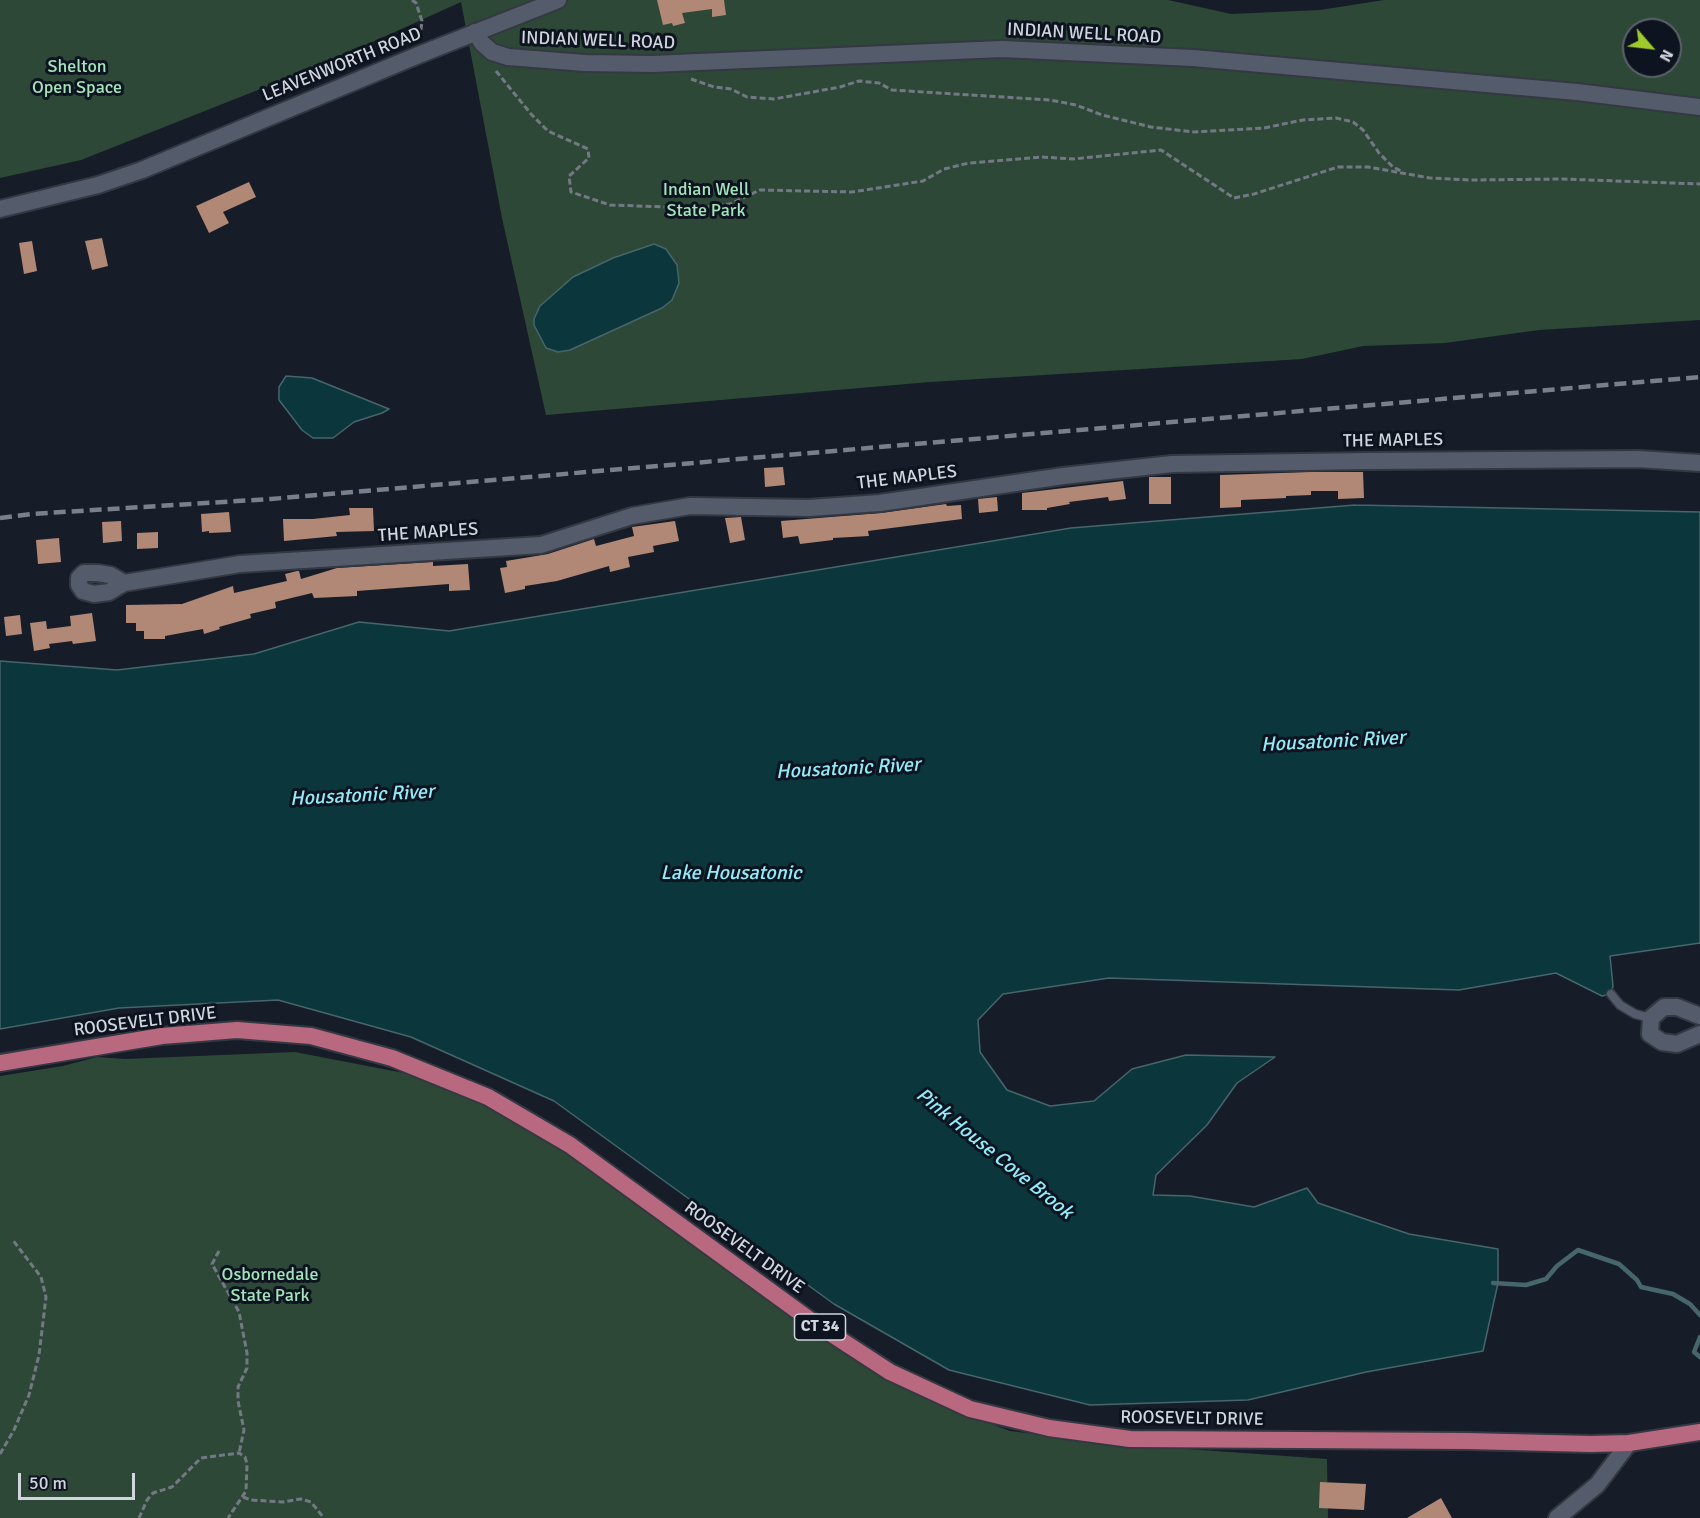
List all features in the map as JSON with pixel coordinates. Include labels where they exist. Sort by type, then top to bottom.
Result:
[{"type":"main road","name":"ROOSEVELT DRIVE","points":[[0,1063],[162,1036],[237,1030],[311,1036],[392,1058],[488,1097],[570,1145],[810,1320],[890,1372],[970,1409],[1049,1428],[1130,1439],[1629,1443],[1700,1432]]},
{"type":"street","name":"LEAVENWORTH ROAD","points":[[0,209],[98,185],[142,170],[421,54],[558,0]]},
{"type":"street","name":"INDIAN WELL ROAD","points":[[475,32],[492,52],[508,57],[585,63],[652,64],[1014,49],[1204,59],[1577,92],[1700,107]]},
{"type":"street","name":"THE MAPLES","points":[[124,583],[240,564],[541,545],[632,516],[690,506],[809,508],[880,503],[1063,476],[1172,464],[1603,459],[1700,463]]},
{"type":"street","points":[[1700,1016],[1677,1007],[1664,1007],[1651,1018],[1650,1034],[1662,1042],[1677,1044],[1700,1034]]},
{"type":"street","points":[[1557,1518],[1597,1485],[1629,1443]]},
{"type":"lane","points":[[1611,994],[1627,1010],[1651,1018]]},
{"type":"path","points":[[412,0],[416,3],[422,21],[421,54]]},
{"type":"path","points":[[494,69],[548,131],[588,149],[589,158],[569,176],[572,192],[610,205],[694,208],[730,204],[760,190],[852,192],[923,182],[944,169],[988,160],[1042,157],[1073,159],[1161,150],[1234,198],[1254,194],[1338,167],[1368,167],[1407,174],[1470,180],[1562,179],[1700,184]]},
{"type":"path","points":[[684,75],[697,82],[731,89],[747,97],[774,99],[840,87],[859,81],[879,83],[892,90],[1050,100],[1076,105],[1102,115],[1151,127],[1194,132],[1264,128],[1303,120],[1336,118],[1353,122],[1363,130],[1386,160],[1407,174]]},
{"type":"path","points":[[0,1454],[14,1430],[29,1395],[39,1355],[45,1315],[46,1296],[41,1277],[12,1239]]},
{"type":"path","points":[[219,1251],[212,1264],[238,1312],[247,1353],[247,1368],[238,1387],[238,1401],[244,1430],[239,1453]]},
{"type":"path","points":[[139,1518],[147,1500],[153,1493],[172,1487],[201,1458],[239,1453],[245,1457],[247,1464],[246,1491],[228,1518]]},
{"type":"path","points":[[243,1497],[283,1503],[301,1499],[311,1502],[324,1518]]},
{"type":"green space","name":"Indian Well State Park","points":[[0,0],[1168,0],[1231,14],[1320,10],[1384,0],[1700,0],[1700,320],[1539,330],[1445,343],[1363,346],[1302,359],[930,382],[546,415],[502,218],[461,2],[326,63],[81,160],[0,178]]},
{"type":"green space","name":"Osbornedale State Park","points":[[295,1052],[414,1075],[500,1111],[609,1177],[952,1409],[1010,1431],[1104,1443],[1327,1459],[1328,1518],[0,1518],[0,1076],[63,1066],[97,1057],[125,1059]]},
{"type":"water","points":[[654,244],[666,249],[677,265],[679,283],[672,300],[662,308],[570,350],[558,352],[546,348],[534,325],[534,319],[540,306],[573,277],[613,258]]},
{"type":"water","points":[[286,376],[312,378],[389,409],[354,422],[333,438],[313,438],[302,430],[279,400],[279,387]]},
{"type":"water","name":"Lake Housatonic","points":[[1355,505],[1700,512],[1700,943],[1610,956],[1613,986],[1611,994],[1602,996],[1556,973],[1459,990],[1109,978],[1003,994],[978,1020],[980,1052],[1007,1090],[1050,1106],[1094,1101],[1132,1069],[1186,1055],[1275,1057],[1237,1083],[1207,1125],[1156,1175],[1153,1195],[1190,1196],[1254,1207],[1307,1188],[1318,1203],[1409,1234],[1498,1249],[1498,1283],[1483,1351],[1366,1372],[1248,1400],[1090,1405],[949,1370],[834,1304],[554,1101],[411,1037],[278,1000],[119,1008],[0,1029],[0,661],[117,670],[254,654],[359,622],[449,631],[1071,528]]},
{"type":"building","points":[[657,0],[724,0],[726,15],[712,17],[712,9],[682,13],[685,23],[673,26],[672,23],[663,25]]},
{"type":"building","points":[[249,182],[256,197],[223,212],[229,223],[209,233],[196,206]]},
{"type":"building","points":[[102,238],[108,266],[92,270],[85,241]]},
{"type":"building","points":[[32,241],[37,271],[24,274],[19,243]]},
{"type":"building","points":[[783,467],[785,485],[765,487],[764,468]]},
{"type":"building","points":[[1363,472],[1364,498],[1338,499],[1338,491],[1311,491],[1311,495],[1241,500],[1241,507],[1220,508],[1220,475]]},
{"type":"building","points":[[1149,477],[1171,477],[1171,504],[1149,504]]},
{"type":"building","points":[[1123,481],[1126,499],[1109,501],[1108,497],[1069,502],[1070,504],[1047,508],[1047,510],[1022,510],[1022,493]]},
{"type":"building","points":[[997,497],[998,511],[979,513],[978,499]]},
{"type":"building","points":[[946,504],[947,506],[961,505],[962,519],[868,531],[869,536],[833,538],[833,540],[800,544],[798,536],[783,538],[781,521],[881,513]]},
{"type":"building","points":[[349,508],[373,508],[374,531],[336,532],[337,536],[284,541],[283,519],[350,515]]},
{"type":"building","points":[[229,512],[231,532],[202,532],[201,514]]},
{"type":"building","points":[[741,517],[745,540],[730,543],[725,518]]},
{"type":"building","points":[[121,521],[122,541],[103,543],[102,522]]},
{"type":"building","points":[[675,521],[679,541],[653,546],[654,552],[628,557],[630,567],[610,572],[609,566],[505,593],[500,568],[507,567],[506,561],[548,554],[594,539],[596,546],[634,536],[632,527]]},
{"type":"building","points":[[158,532],[158,548],[137,549],[137,533]]},
{"type":"building","points":[[59,538],[61,562],[38,564],[36,540]]},
{"type":"building","points":[[433,562],[433,566],[468,564],[470,590],[449,591],[449,584],[357,591],[357,596],[314,598],[312,593],[275,602],[276,608],[250,614],[251,618],[219,627],[220,629],[204,634],[203,629],[165,636],[165,639],[144,639],[144,631],[136,631],[136,623],[126,623],[126,605],[182,604],[233,586],[234,593],[287,581],[285,574],[297,571],[301,579],[337,568]]},
{"type":"building","points":[[92,613],[96,641],[49,644],[50,648],[34,651],[30,623],[46,621],[47,629],[71,626],[70,616]]},
{"type":"building","points":[[20,615],[22,634],[6,636],[4,617]]},
{"type":"building","points":[[1320,1482],[1366,1484],[1364,1510],[1319,1508]]},
{"type":"building","points":[[1441,1498],[1452,1518],[1407,1518]]},
{"type":"waterway","name":"Pink House Cove Brook","points":[[1493,1283],[1526,1285],[1546,1279],[1557,1266],[1578,1250],[1619,1264],[1637,1280],[1641,1287],[1673,1294],[1690,1304],[1700,1315]]},
{"type":"waterway","name":"Pink House Cove Brook","points":[[1700,1337],[1694,1352],[1700,1357]]},
{"type":"railway","points":[[0,518],[31,514],[271,499],[1700,377]]},
{"type":"park label","name":"Shelton Open Space","points":[[77,77]]},
{"type":"water label","name":"Housatonic River","points":[[1333,742]]},
{"type":"water label","name":"Housatonic River","points":[[848,769]]},
{"type":"water label","name":"Housatonic River","points":[[362,796]]}]
